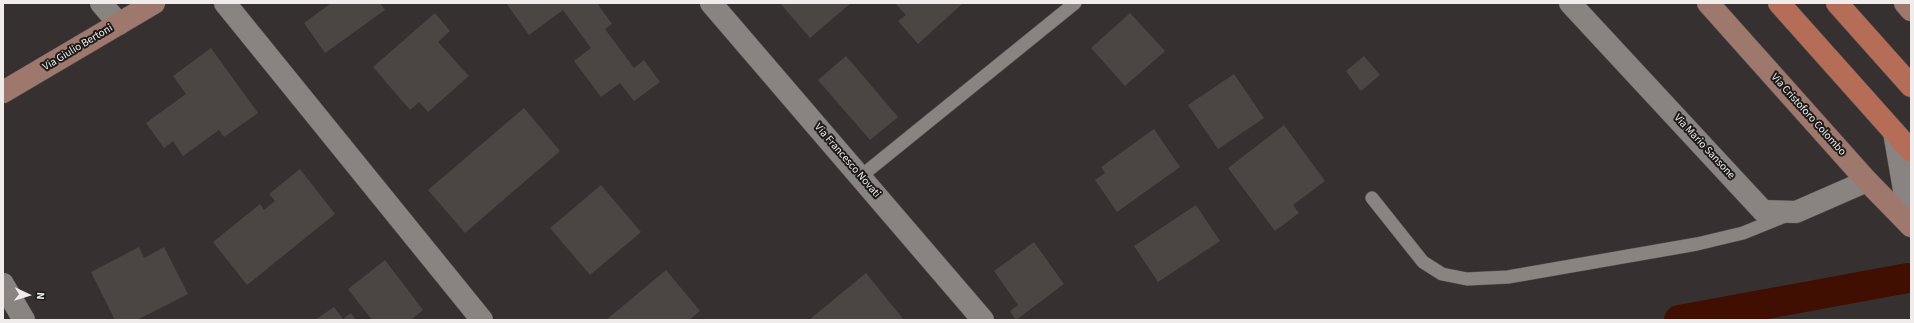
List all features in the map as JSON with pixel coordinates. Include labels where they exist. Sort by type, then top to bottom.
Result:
[{"type":"main road","points":[[1779,3],[1911,151]]},
{"type":"main road","points":[[1837,3],[1911,86]]},
{"type":"street","points":[[101,3],[118,24]]},
{"type":"street","name":"Via Giulio Bertoni","points":[[3,92],[154,3]]},
{"type":"street","points":[[225,3],[482,320]]},
{"type":"street","name":"Via Francesco Novati","points":[[711,3],[982,320]]},
{"type":"street","name":"Via Mario Sansone","points":[[1570,3],[1763,211],[1796,212],[1867,182]]},
{"type":"street","name":"Via Cristoforo Colombo","points":[[1708,3],[1867,182],[1911,225]]},
{"type":"street","points":[[1905,3],[1911,10]]},
{"type":"street","name":"Via Cristoforo Colombo","points":[[1894,132],[1911,225]]},
{"type":"street","points":[[3,284],[24,320]]},
{"type":"lane","points":[[860,177],[1075,3]]},
{"type":"lane","points":[[1372,198],[1423,262],[1442,274],[1467,279],[1508,277],[1697,244],[1743,233],[1796,212]]},
{"type":"building","points":[[331,3],[380,3],[385,10],[325,53],[304,23]]},
{"type":"building","points":[[506,3],[597,3],[612,24],[605,29],[634,68],[644,60],[660,82],[634,101],[620,83],[601,97],[574,61],[591,48],[563,10],[529,35]]},
{"type":"building","points":[[780,3],[851,3],[810,38]]},
{"type":"building","points":[[895,3],[963,3],[918,44],[898,21],[906,15]]},
{"type":"building","points":[[435,13],[450,31],[438,42],[469,76],[428,112],[419,102],[410,110],[373,67]]},
{"type":"building","points":[[1130,13],[1165,51],[1125,86],[1091,48]]},
{"type":"building","points":[[211,48],[258,113],[224,137],[219,130],[183,156],[173,141],[164,148],[146,123],[186,94],[173,76]]},
{"type":"building","points":[[846,56],[898,117],[870,140],[818,80]]},
{"type":"building","points":[[1364,56],[1380,75],[1361,91],[1346,71]]},
{"type":"building","points":[[1234,74],[1264,118],[1218,149],[1188,105]]},
{"type":"building","points":[[524,108],[560,151],[465,233],[428,190]]},
{"type":"building","points":[[1284,125],[1325,181],[1293,205],[1299,213],[1275,231],[1228,168]]},
{"type":"building","points":[[1154,129],[1180,167],[1117,212],[1095,180],[1105,173],[1101,167]]},
{"type":"building","points":[[300,169],[335,214],[247,285],[213,242],[260,204],[264,210],[275,201],[269,194]]},
{"type":"building","points":[[601,185],[641,232],[590,275],[550,228]]},
{"type":"building","points":[[1196,205],[1220,241],[1158,282],[1134,246]]},
{"type":"building","points":[[1034,242],[1064,284],[1016,320],[1010,311],[1018,305],[994,271]]},
{"type":"building","points":[[139,247],[144,258],[164,247],[188,294],[137,320],[115,320],[91,272]]},
{"type":"building","points":[[385,260],[423,310],[411,320],[372,320],[348,289]]},
{"type":"building","points":[[666,270],[700,311],[689,320],[606,320]]},
{"type":"building","points":[[866,273],[904,320],[809,320]]},
{"type":"building","points":[[334,307],[343,319],[351,313],[356,320],[315,320]]},
{"type":"waterway","points":[[1679,320],[1908,278]]}]
